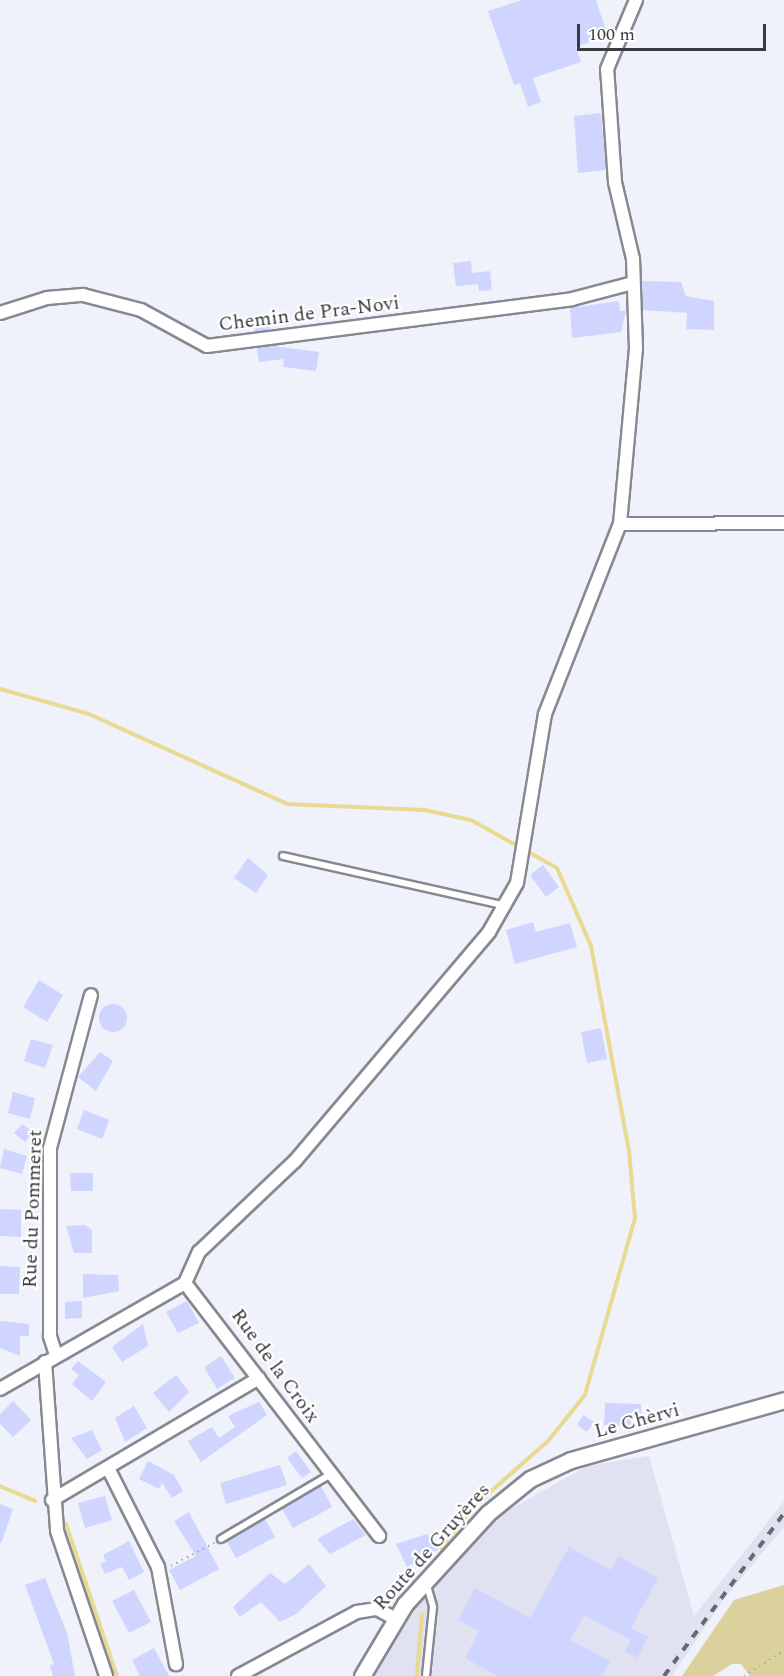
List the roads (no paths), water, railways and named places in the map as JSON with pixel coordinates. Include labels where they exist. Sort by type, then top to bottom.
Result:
[{"type":"street","points":[[0,1389],[185,1283],[199,1252],[284,1173],[507,906],[526,847],[545,714],[620,524],[636,349],[633,259],[615,182],[607,69],[636,0]]},
{"type":"street","name":"Chemin de Pra-Novi","points":[[0,313],[47,298],[83,295],[141,310],[207,346],[572,299],[633,283]]},
{"type":"street","points":[[620,524],[784,523]]},
{"type":"street","name":"Rue du Pommeret","points":[[91,995],[50,1148],[52,1500],[62,1552],[106,1676]]},
{"type":"street","name":"Rue de la Croix","points":[[185,1283],[379,1536]]},
{"type":"street","points":[[52,1500],[109,1470],[259,1378]]},
{"type":"street","name":"Le Chèrvi","points":[[554,1466],[784,1400]]},
{"type":"street","name":"Route de Gruyères","points":[[362,1676],[394,1618],[425,1581],[503,1498],[554,1466]]},
{"type":"street","points":[[109,1470],[159,1572],[176,1664]]},
{"type":"street","points":[[238,1676],[357,1612],[377,1609],[394,1618]]},
{"type":"lane","points":[[283,856],[507,906]]},
{"type":"lane","points":[[221,1539],[331,1474]]},
{"type":"lane","points":[[425,1581],[433,1607],[426,1676]]},
{"type":"waterway","points":[[0,689],[89,714],[287,804],[425,810],[471,820],[557,868],[591,946],[629,1151],[635,1218],[585,1395],[548,1441],[472,1508],[442,1549]]},
{"type":"waterway","points":[[0,1486],[35,1501]]},
{"type":"waterway","points":[[66,1524],[117,1676]]},
{"type":"waterway","points":[[417,1676],[422,1614]]},
{"type":"railway","points":[[664,1676],[784,1513]]}]
